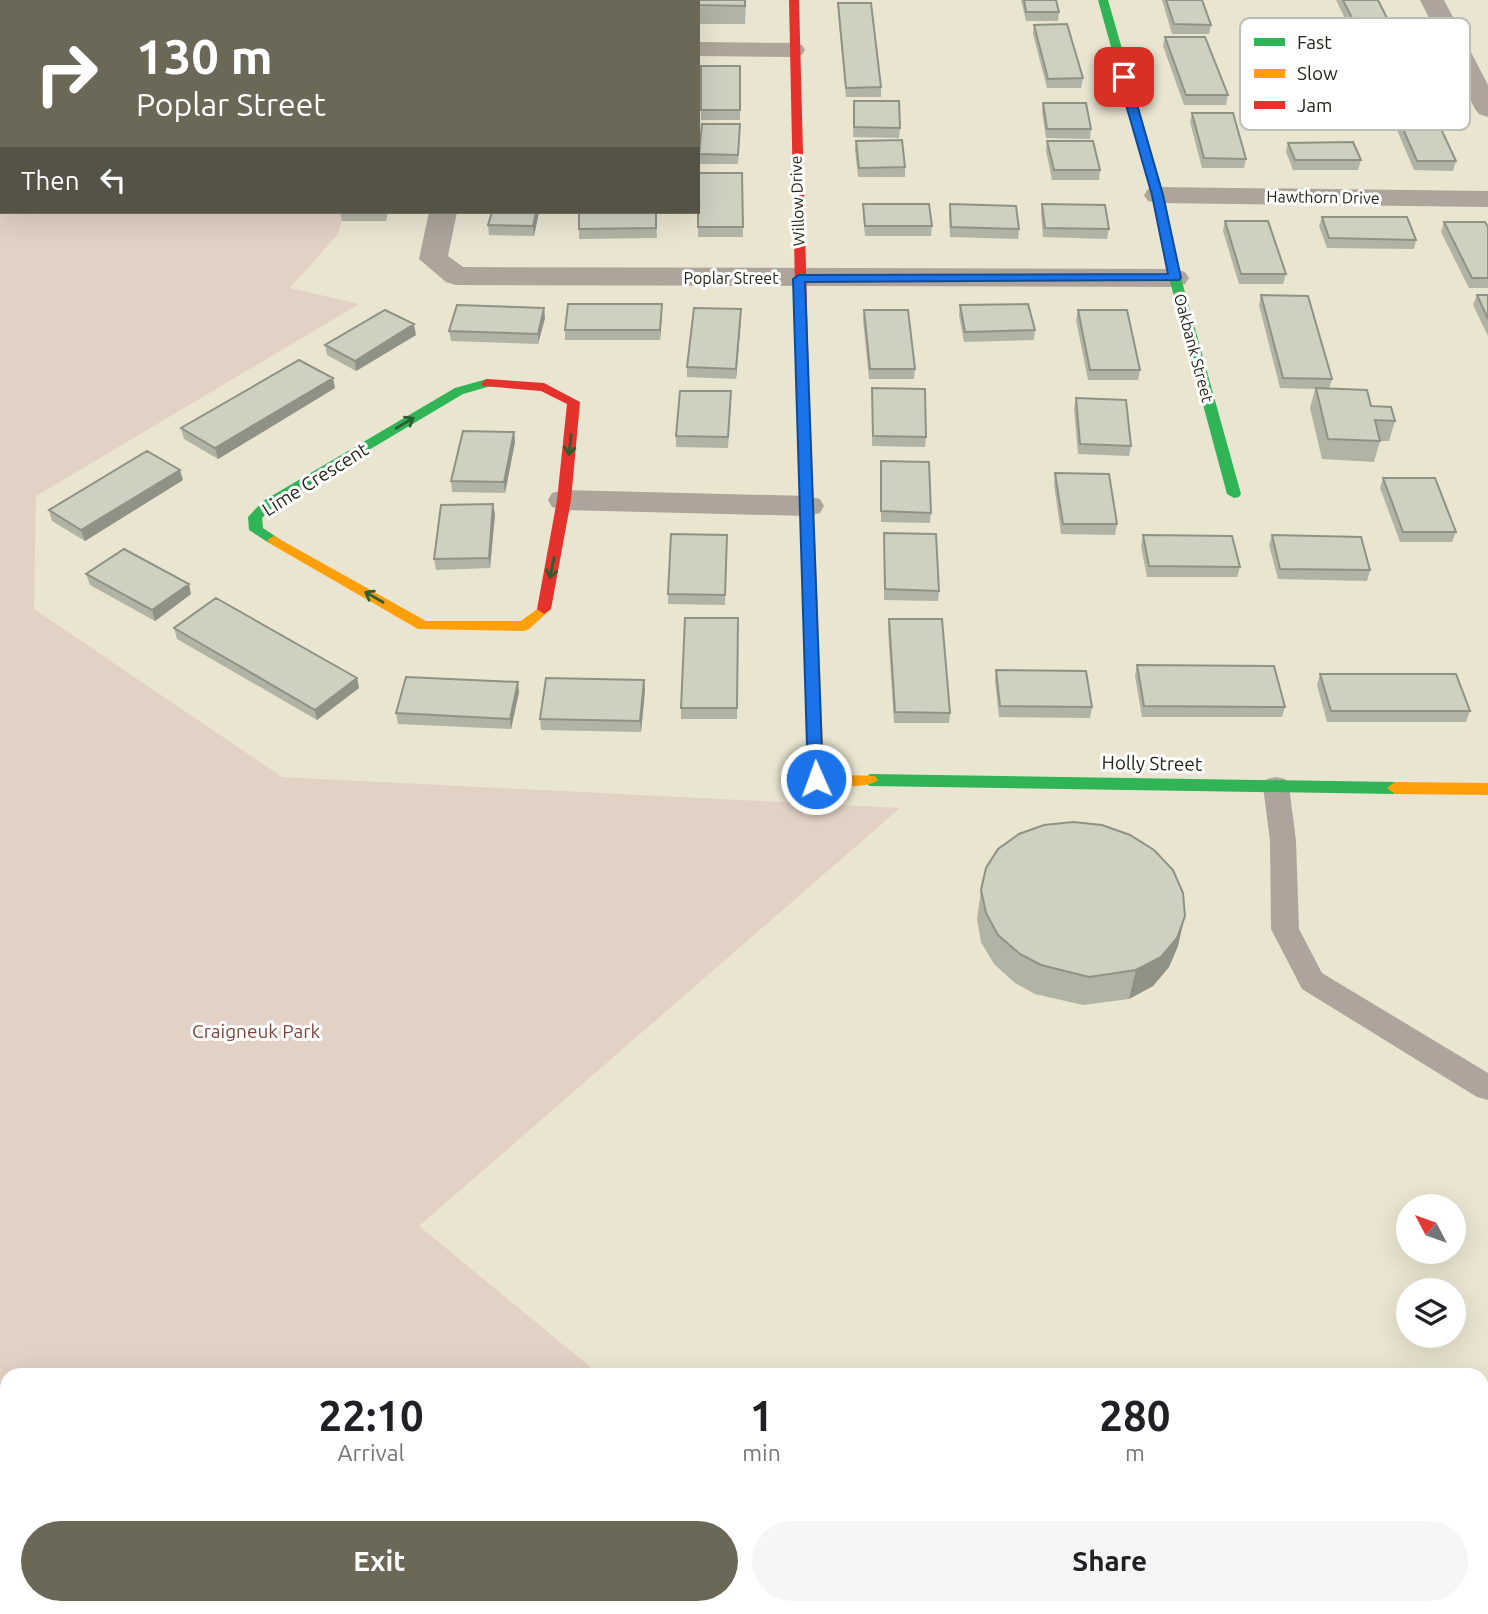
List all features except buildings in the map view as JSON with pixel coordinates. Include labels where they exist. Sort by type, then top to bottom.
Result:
[{"type":"street","name":"Willow Drive","points":[[794,0],[799,279],[816,779]]},
{"type":"street","name":"Oakbank Street","points":[[1103,0],[1158,195],[1175,278],[1234,494]]},
{"type":"street","points":[[1432,0],[1441,18]]},
{"type":"street","points":[[700,49],[793,50]]},
{"type":"street","points":[[1470,74],[1488,109]]},
{"type":"street","name":"Hawthorn Drive","points":[[1158,195],[1488,199]]},
{"type":"street","name":"Poplar Street","points":[[443,214],[433,259],[456,276],[1175,278]]},
{"type":"street","name":"Lime Crescent","points":[[486,383],[530,384],[562,391],[575,402],[564,500],[543,612],[524,626],[423,626],[256,530],[255,517],[268,504],[459,391],[486,383]]},
{"type":"street","points":[[564,500],[808,506]]},
{"type":"street","name":"Holly Street","points":[[816,779],[1488,789]]},
{"type":"lane","points":[[1276,786],[1283,841],[1285,929],[1312,981],[1488,1087]]},
{"type":"green space","name":"Craigneuk Park","points":[[0,214],[343,214],[338,234],[290,288],[359,304],[36,496],[34,609],[282,777],[900,808],[419,1226],[591,1368],[0,1368]]},
{"type":"traffic: fast","points":[[1103,0],[1158,195],[1175,278],[1234,494]]},
{"type":"traffic: fast","points":[[274,540],[256,530],[255,517],[268,504],[459,391],[487,383]]},
{"type":"traffic: fast","points":[[870,780],[1395,788]]},
{"type":"traffic: slow","points":[[803,383],[816,779],[870,780]]},
{"type":"traffic: slow","points":[[274,540],[423,626],[524,626],[544,609]]},
{"type":"traffic: slow","points":[[1395,788],[1488,789]]},
{"type":"traffic: jam","points":[[794,0],[803,383]]},
{"type":"traffic: jam","points":[[487,383],[544,387],[574,402],[564,500],[544,609]]},
{"type":"route","points":[[816,779],[799,279],[1175,278],[1158,195],[1124,77]]}]
